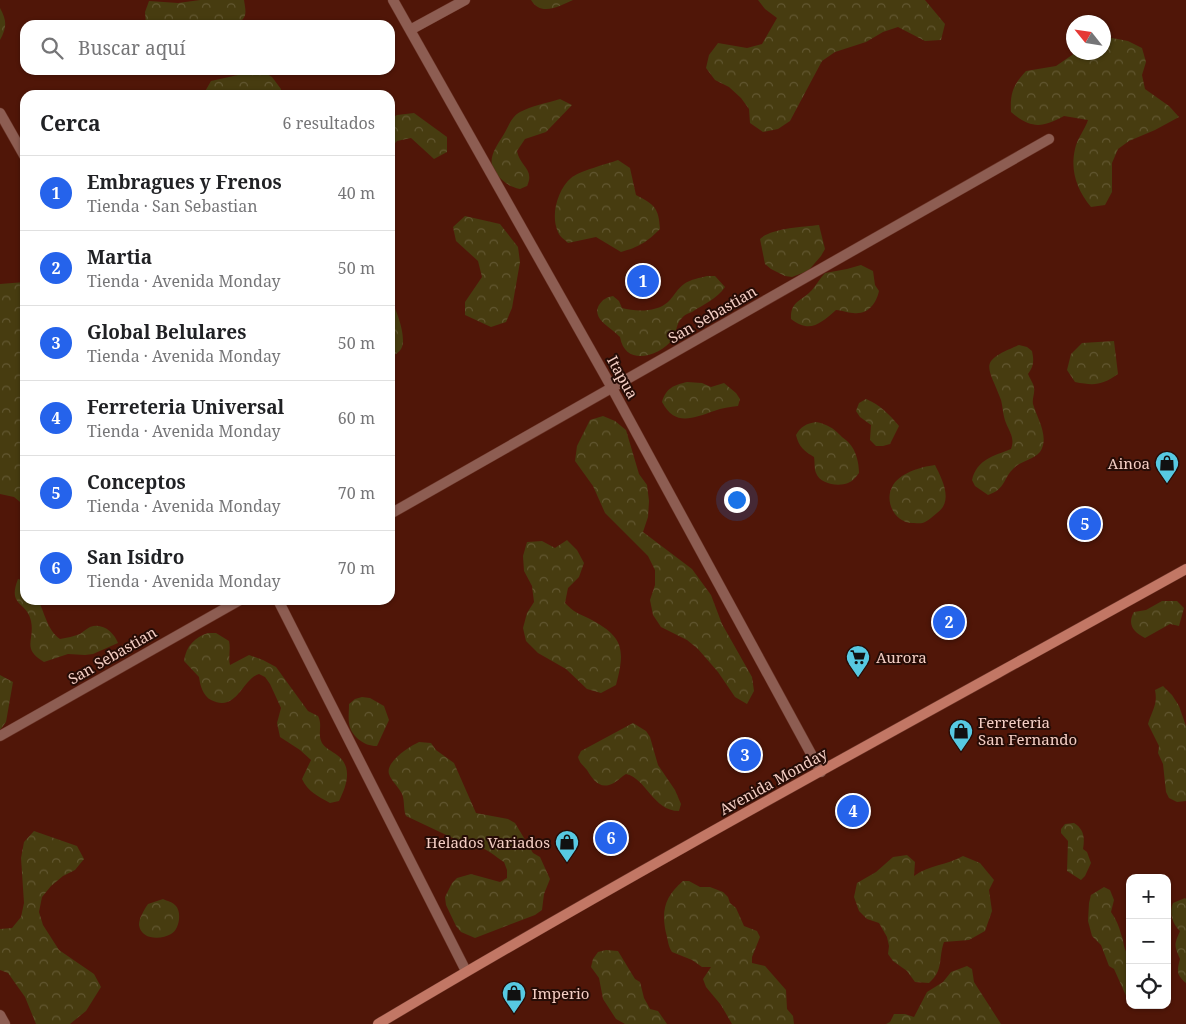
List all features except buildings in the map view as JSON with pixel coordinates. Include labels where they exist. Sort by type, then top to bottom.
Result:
[{"type":"main road","name":"Avenida Monday","points":[[378,1024],[466,971],[1186,569]]},
{"type":"street","name":"Itapua","points":[[393,0],[612,388],[821,772]]},
{"type":"street","points":[[410,30],[465,0]]},
{"type":"street","points":[[0,113],[20,148]]},
{"type":"street","name":"San Sebastian","points":[[395,511],[1049,139]]},
{"type":"street","name":"San Sebastian","points":[[0,736],[231,605]]},
{"type":"street","points":[[281,605],[466,971]]},
{"type":"street","points":[[0,1015],[5,1024]]},
{"type":"green space","points":[[200,0],[244,0],[245,15],[242,20],[146,20],[145,12],[149,1],[178,3]]},
{"type":"green space","points":[[531,0],[573,0],[550,9],[545,9],[535,5]]},
{"type":"green space","points":[[758,0],[925,0],[945,24],[941,40],[925,41],[898,27],[883,32],[866,42],[835,52],[822,61],[790,121],[778,129],[763,132],[750,123],[749,109],[741,98],[729,87],[715,80],[706,68],[709,55],[718,43],[747,48],[762,44],[777,18],[765,9]]},
{"type":"green space","points":[[0,8],[5,24],[0,40]]},
{"type":"green space","points":[[1111,38],[1128,41],[1142,48],[1146,62],[1142,75],[1145,89],[1169,106],[1179,117],[1129,141],[1118,149],[1112,163],[1112,192],[1105,205],[1091,207],[1078,187],[1073,165],[1076,145],[1088,120],[1064,116],[1049,123],[1031,124],[1018,118],[1011,112],[1011,100],[1015,85],[1026,71],[1056,66],[1066,59],[1111,60]]},
{"type":"green space","points":[[238,75],[269,75],[281,90],[206,90],[211,81]]},
{"type":"green space","points":[[560,99],[572,105],[546,132],[525,139],[517,151],[528,172],[529,180],[527,186],[520,189],[509,185],[502,180],[492,167],[492,156],[510,122],[517,114],[524,110]]},
{"type":"green space","points":[[414,113],[447,137],[447,152],[434,159],[411,138],[397,141],[395,143],[395,116]]},
{"type":"green space","points":[[618,160],[630,168],[636,195],[651,204],[657,211],[660,229],[642,243],[621,252],[596,237],[568,243],[559,233],[555,218],[555,210],[562,189],[575,175]]},
{"type":"green space","points":[[465,216],[500,224],[518,247],[520,262],[512,308],[506,322],[491,327],[465,315],[465,302],[482,277],[478,261],[456,241],[453,227]]},
{"type":"green space","points":[[819,225],[825,249],[808,271],[792,277],[785,276],[765,264],[760,239],[765,235],[788,229]]},
{"type":"green space","points":[[861,265],[873,271],[875,285],[879,291],[876,300],[870,308],[858,313],[836,310],[820,323],[810,326],[804,326],[791,319],[792,308],[812,290],[825,273]]},
{"type":"green space","points":[[707,276],[715,276],[725,287],[714,298],[683,317],[679,322],[673,339],[660,350],[651,354],[635,356],[628,352],[623,346],[620,337],[598,315],[599,305],[605,299],[613,296],[619,301],[622,308],[640,310],[658,308],[668,302],[684,284]]},
{"type":"green space","points":[[20,282],[20,502],[14,497],[0,494],[0,284]]},
{"type":"green space","points":[[395,310],[403,336],[400,350],[395,354]]},
{"type":"green space","points":[[1114,341],[1118,374],[1098,384],[1075,382],[1067,370],[1071,354],[1082,343]]},
{"type":"green space","points":[[1019,345],[1027,347],[1032,351],[1033,363],[1028,374],[1034,386],[1033,404],[1042,428],[1043,446],[1037,455],[1014,468],[998,490],[988,495],[975,486],[972,480],[974,473],[987,459],[1011,449],[1012,442],[1012,436],[1004,418],[1001,400],[989,366],[991,361],[997,356]]},
{"type":"green space","points":[[687,382],[702,383],[711,387],[724,383],[740,399],[738,406],[720,409],[692,418],[679,418],[667,410],[662,402],[666,393],[671,388]]},
{"type":"green space","points":[[866,399],[884,410],[899,426],[890,444],[876,446],[870,440],[871,425],[860,417],[856,411],[859,403]]},
{"type":"green space","points":[[603,416],[615,421],[626,430],[639,474],[647,485],[648,517],[643,532],[692,569],[711,595],[722,624],[752,677],[754,691],[747,704],[735,697],[718,672],[698,649],[687,640],[661,627],[653,615],[650,600],[655,585],[655,570],[648,556],[605,513],[593,486],[575,461],[577,446],[590,420]]},
{"type":"green space","points":[[816,422],[832,428],[854,449],[859,473],[850,482],[830,484],[821,480],[815,471],[814,457],[800,446],[796,435],[800,429]]},
{"type":"green space","points":[[935,465],[941,477],[946,496],[942,508],[924,523],[902,520],[893,511],[891,506],[890,493],[895,482],[905,474],[923,467]]},
{"type":"green space","points":[[567,540],[577,550],[584,563],[579,577],[568,588],[565,603],[576,612],[609,631],[619,644],[621,652],[616,685],[601,693],[587,689],[566,669],[538,653],[526,641],[523,628],[527,613],[534,602],[532,586],[524,571],[523,556],[527,542],[542,541],[555,548]]},
{"type":"green space","points":[[18,579],[20,580],[20,604],[16,599],[15,588]]},
{"type":"green space","points":[[1162,601],[1177,601],[1184,608],[1179,626],[1170,624],[1145,638],[1132,627],[1132,616],[1134,612],[1146,610]]},
{"type":"green space","points":[[21,605],[40,605],[49,626],[60,639],[80,634],[90,627],[99,626],[111,632],[118,643],[93,654],[68,654],[44,662],[37,657],[31,648],[32,628],[26,610]]},
{"type":"green space","points":[[208,633],[216,633],[229,641],[230,665],[249,655],[276,667],[308,711],[318,716],[322,743],[342,760],[347,771],[346,783],[339,801],[330,803],[314,793],[304,783],[302,779],[311,760],[280,737],[277,723],[281,708],[265,677],[259,674],[253,677],[233,699],[227,702],[220,703],[206,696],[201,687],[199,677],[184,661],[192,643]]},
{"type":"green space","points":[[0,675],[13,682],[6,722],[0,730]]},
{"type":"green space","points":[[1163,686],[1179,706],[1186,726],[1186,801],[1177,802],[1169,798],[1166,792],[1163,764],[1158,753],[1159,746],[1148,724],[1155,704],[1155,690]]},
{"type":"green space","points":[[362,697],[370,698],[384,706],[389,720],[377,746],[372,746],[358,739],[350,727],[349,704],[355,699]]},
{"type":"green space","points":[[633,723],[646,731],[650,737],[658,765],[675,790],[681,804],[679,811],[670,810],[663,806],[639,781],[626,774],[611,784],[605,786],[599,784],[580,761],[578,757],[581,751]]},
{"type":"green space","points":[[419,742],[431,743],[436,750],[454,763],[476,813],[508,819],[515,823],[533,853],[540,857],[550,879],[544,894],[542,910],[535,915],[475,938],[461,932],[456,926],[446,905],[445,897],[452,883],[457,878],[471,874],[500,882],[507,878],[507,870],[504,862],[483,848],[465,841],[459,841],[406,816],[402,794],[390,777],[389,769],[399,755]]},
{"type":"green space","points":[[1074,823],[1082,831],[1084,838],[1083,849],[1087,852],[1091,863],[1081,880],[1067,871],[1068,841],[1061,833],[1061,829],[1065,824]]},
{"type":"green space","points":[[34,831],[77,846],[84,859],[75,870],[63,876],[51,886],[42,897],[39,912],[43,925],[59,950],[94,974],[101,987],[86,1011],[70,1024],[36,1024],[25,997],[8,973],[0,970],[0,929],[12,928],[21,917],[24,903],[21,858],[24,842]]},
{"type":"green space","points":[[907,855],[915,862],[914,876],[963,856],[980,863],[994,880],[989,890],[992,911],[985,931],[969,940],[944,942],[939,969],[929,983],[915,982],[907,971],[893,961],[888,954],[887,937],[879,923],[867,919],[859,911],[854,897],[857,883],[876,872],[893,857]]},
{"type":"green space","points":[[683,881],[689,881],[700,887],[710,887],[723,892],[728,897],[730,903],[736,908],[744,926],[757,931],[760,937],[752,957],[752,963],[765,966],[786,990],[787,1009],[793,1016],[794,1024],[732,1024],[721,1005],[706,987],[703,979],[711,967],[702,967],[692,960],[672,952],[666,933],[664,911],[668,898]]},
{"type":"green space","points":[[1104,887],[1110,890],[1114,900],[1111,912],[1118,925],[1126,951],[1126,996],[1114,969],[1109,966],[1101,945],[1092,936],[1088,921],[1091,895]]},
{"type":"green space","points":[[163,899],[178,909],[179,917],[176,929],[167,936],[157,938],[143,934],[139,925],[143,911],[148,904]]},
{"type":"green space","points":[[1186,899],[1186,983],[1178,972],[1180,959],[1176,945],[1180,931],[1175,925],[1171,914],[1173,903]]},
{"type":"green space","points":[[606,950],[618,951],[635,979],[640,982],[644,998],[650,1009],[658,1011],[667,1024],[625,1024],[616,1019],[603,999],[599,978],[591,967],[593,959],[598,952]]},
{"type":"green space","points":[[967,966],[972,969],[974,982],[1001,1024],[886,1024],[890,1022],[894,1014],[905,1014],[914,1017],[927,992],[943,982],[951,972]]},
{"type":"place","name":"Embragues y Frenos","points":[[643,281]]},
{"type":"place","name":"Ainoa","points":[[1167,484]]},
{"type":"place","name":"Conceptos","points":[[1085,524]]},
{"type":"place","name":"Martia","points":[[949,622]]},
{"type":"place","name":"Aurora","points":[[858,678]]},
{"type":"place","name":"Ferreteria San Fernando","points":[[961,752]]},
{"type":"place","name":"Global Belulares","points":[[745,755]]},
{"type":"place","name":"Ferreteria Universal","points":[[853,811]]},
{"type":"place","name":"San Isidro","points":[[611,838]]},
{"type":"place","name":"Helados Variados","points":[[567,863]]},
{"type":"place","name":"Imperio","points":[[514,1014]]}]
